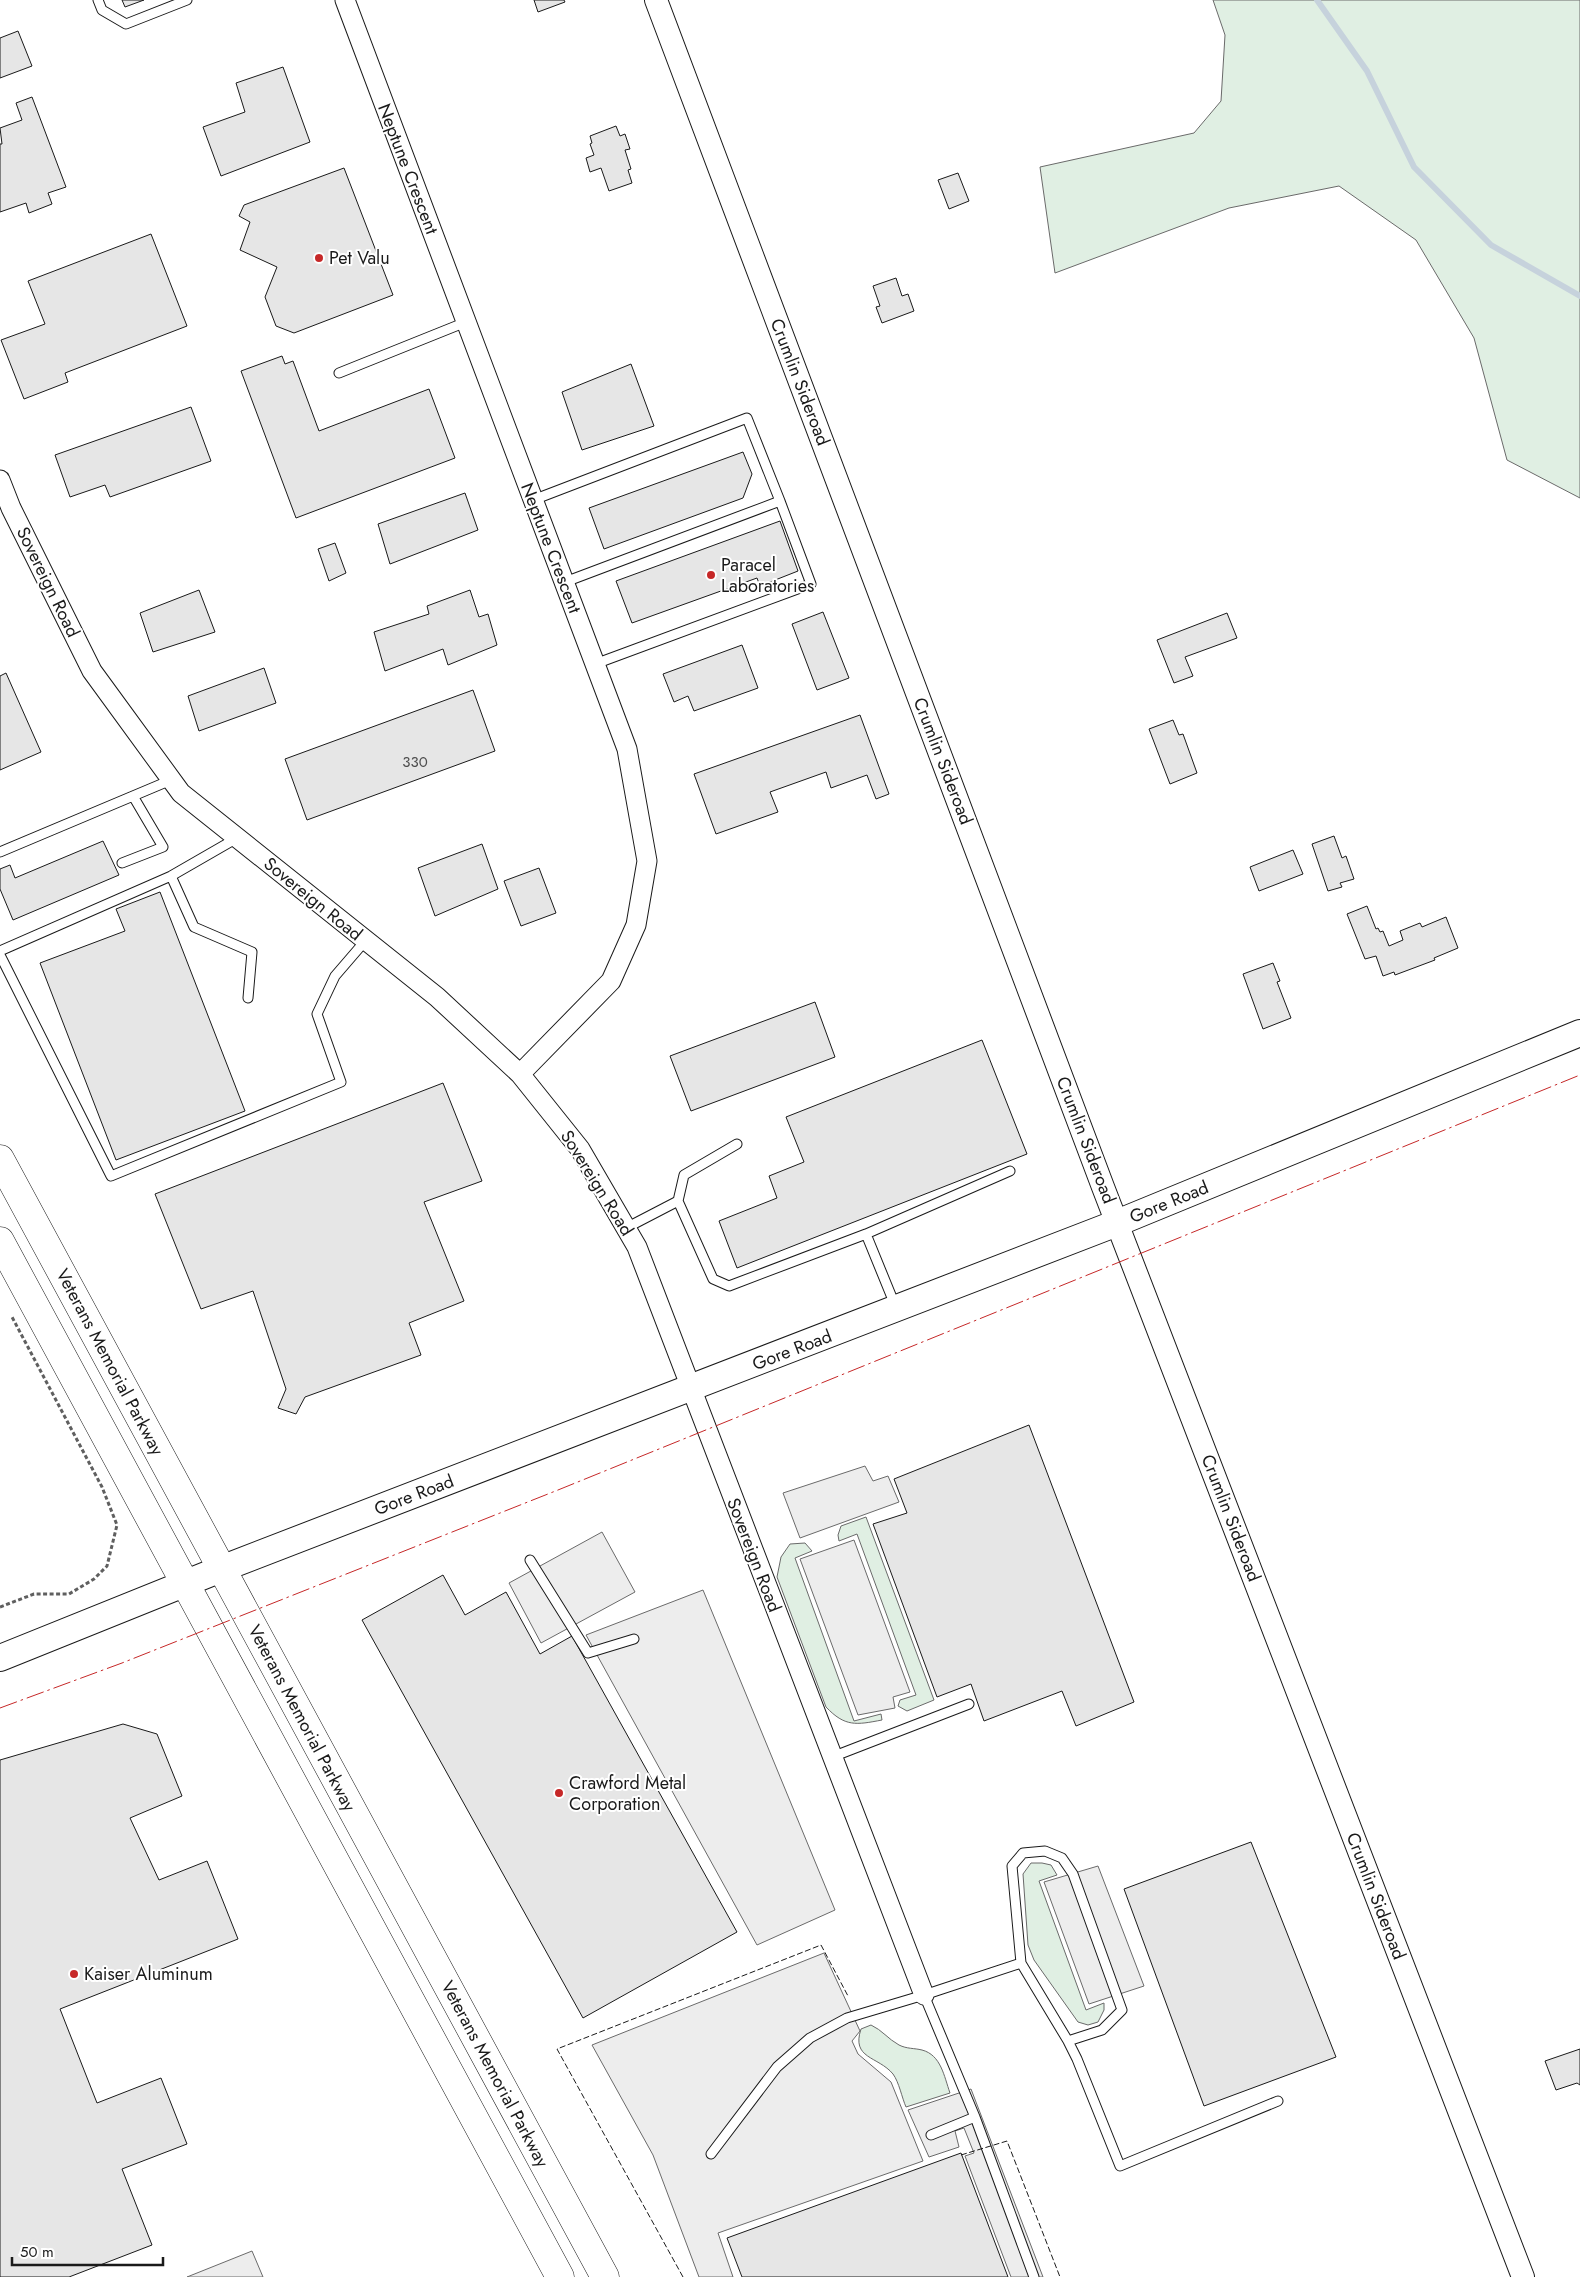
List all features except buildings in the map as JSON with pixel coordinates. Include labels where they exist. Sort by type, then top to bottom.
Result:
[{"type":"highway","name":"Veterans Memorial Parkway","points":[[0,1159],[605,2277]]},
{"type":"highway","points":[[0,1241],[560,2277]]},
{"type":"main road","name":"Gore Road","points":[[0,1658],[221,1569],[1118,1223],[1580,1033]]},
{"type":"street","name":"Neptune Crescent","points":[[345,0],[627,749],[647,861],[636,925],[611,982],[520,1074]]},
{"type":"street","name":"Crumlin Sideroad","points":[[656,0],[1118,1223],[1523,2277]]},
{"type":"street","name":"Sovereign Road","points":[[0,480],[11,508],[92,671],[181,793],[437,997],[520,1074],[580,1149],[637,1246],[924,1995]]},
{"type":"lane","points":[[98,0],[102,10],[126,24],[187,0]]},
{"type":"lane","points":[[339,373],[466,322]]},
{"type":"lane","points":[[533,500],[746,418],[811,584],[595,664]]},
{"type":"lane","points":[[565,582],[780,502]]},
{"type":"lane","points":[[0,852],[172,780]]},
{"type":"lane","points":[[122,863],[162,847],[133,796]]},
{"type":"lane","points":[[237,838],[171,876],[0,953],[112,1176],[341,1082],[317,1014],[335,976],[366,940]]},
{"type":"lane","points":[[171,876],[194,927],[252,952],[248,998]]},
{"type":"lane","points":[[737,1144],[684,1175],[678,1202],[713,1279],[729,1286],[866,1234],[1010,1171]]},
{"type":"lane","points":[[626,1228],[678,1202]]},
{"type":"lane","points":[[866,1234],[897,1309]]},
{"type":"lane","points":[[530,1560],[588,1652],[634,1639]]},
{"type":"lane","points":[[832,1757],[969,1704]]},
{"type":"lane","points":[[1068,2041],[1102,2030],[1122,2010],[1073,1874],[1062,1858],[1045,1851],[1023,1853],[1012,1866],[1021,1963],[1078,2059],[1120,2166],[1278,2101]]},
{"type":"lane","points":[[711,2154],[777,2067],[810,2038],[847,2018],[1021,1963]]},
{"type":"lane","points":[[924,1995],[976,2117],[1034,2277]]},
{"type":"lane","points":[[930,2135],[976,2117]]},
{"type":"path","points":[[0,1607],[34,1594],[70,1594],[94,1579],[107,1566],[117,1525],[102,1487],[8,1311]]},
{"type":"green space","points":[[1213,0],[1580,0],[1580,498],[1507,460],[1474,338],[1416,240],[1339,186],[1229,208],[1055,273],[1040,167],[1194,133],[1221,101],[1225,35]]},
{"type":"green space","points":[[866,1517],[934,1700],[907,1711],[898,1706],[900,1700],[916,1695],[857,1534],[839,1541],[838,1535],[841,1526]]},
{"type":"green space","points":[[805,1543],[812,1551],[795,1558],[854,1721],[881,1714],[882,1720],[851,1723],[839,1718],[826,1707],[777,1577],[781,1557],[790,1544]]},
{"type":"green space","points":[[1031,1863],[1051,1865],[1057,1875],[1039,1881],[1086,2010],[1104,2003],[1104,2010],[1098,2022],[1088,2025],[1078,2022],[1034,1960],[1028,1945],[1023,1874]]},
{"type":"green space","points":[[871,2025],[899,2045],[922,2050],[934,2056],[944,2073],[950,2093],[906,2107],[893,2074],[863,2052],[860,2046],[861,2029]]},
{"type":"shaded area","points":[[865,1466],[873,1481],[888,1476],[899,1502],[800,1538],[783,1493]]},
{"type":"shaded area","points":[[602,1532],[635,1592],[541,1643],[509,1583]]},
{"type":"shaded area","points":[[854,1540],[910,1692],[893,1697],[895,1708],[858,1715],[800,1559]]},
{"type":"shaded area","points":[[703,1590],[835,1910],[757,1945],[586,1635]]},
{"type":"shaded area","points":[[1098,1866],[1144,1986],[1089,2004],[1044,1882]]},
{"type":"shaded area","points":[[824,1953],[860,2031],[852,2041],[858,2054],[891,2082],[923,2161],[718,2233],[733,2277],[699,2277],[653,2155],[592,2045]]},
{"type":"shaded area","points":[[971,2089],[1043,2277],[1011,2277],[965,2156],[974,2153],[964,2128],[955,2131],[959,2147],[929,2157],[908,2110]]},
{"type":"shaded area","points":[[252,2251],[263,2277],[187,2277]]},
{"type":"waterway","points":[[1317,0],[1367,71],[1414,167],[1491,245],[1580,296]]},
{"type":"fence","points":[[683,2277],[557,2049],[821,1945],[848,1996]]},
{"type":"fence","points":[[961,2155],[1007,2141],[1060,2277]]},
{"type":"power","points":[[0,1708],[122,1663],[558,1490],[1580,1075]]},
{"type":"place","name":"Pet Valu","points":[[319,258]]},
{"type":"place","name":"Paracel Laboratories","points":[[711,575]]},
{"type":"place","name":"Crawford Metal Corporation","points":[[559,1793]]},
{"type":"place","name":"Kaiser Aluminum","points":[[74,1974]]}]
